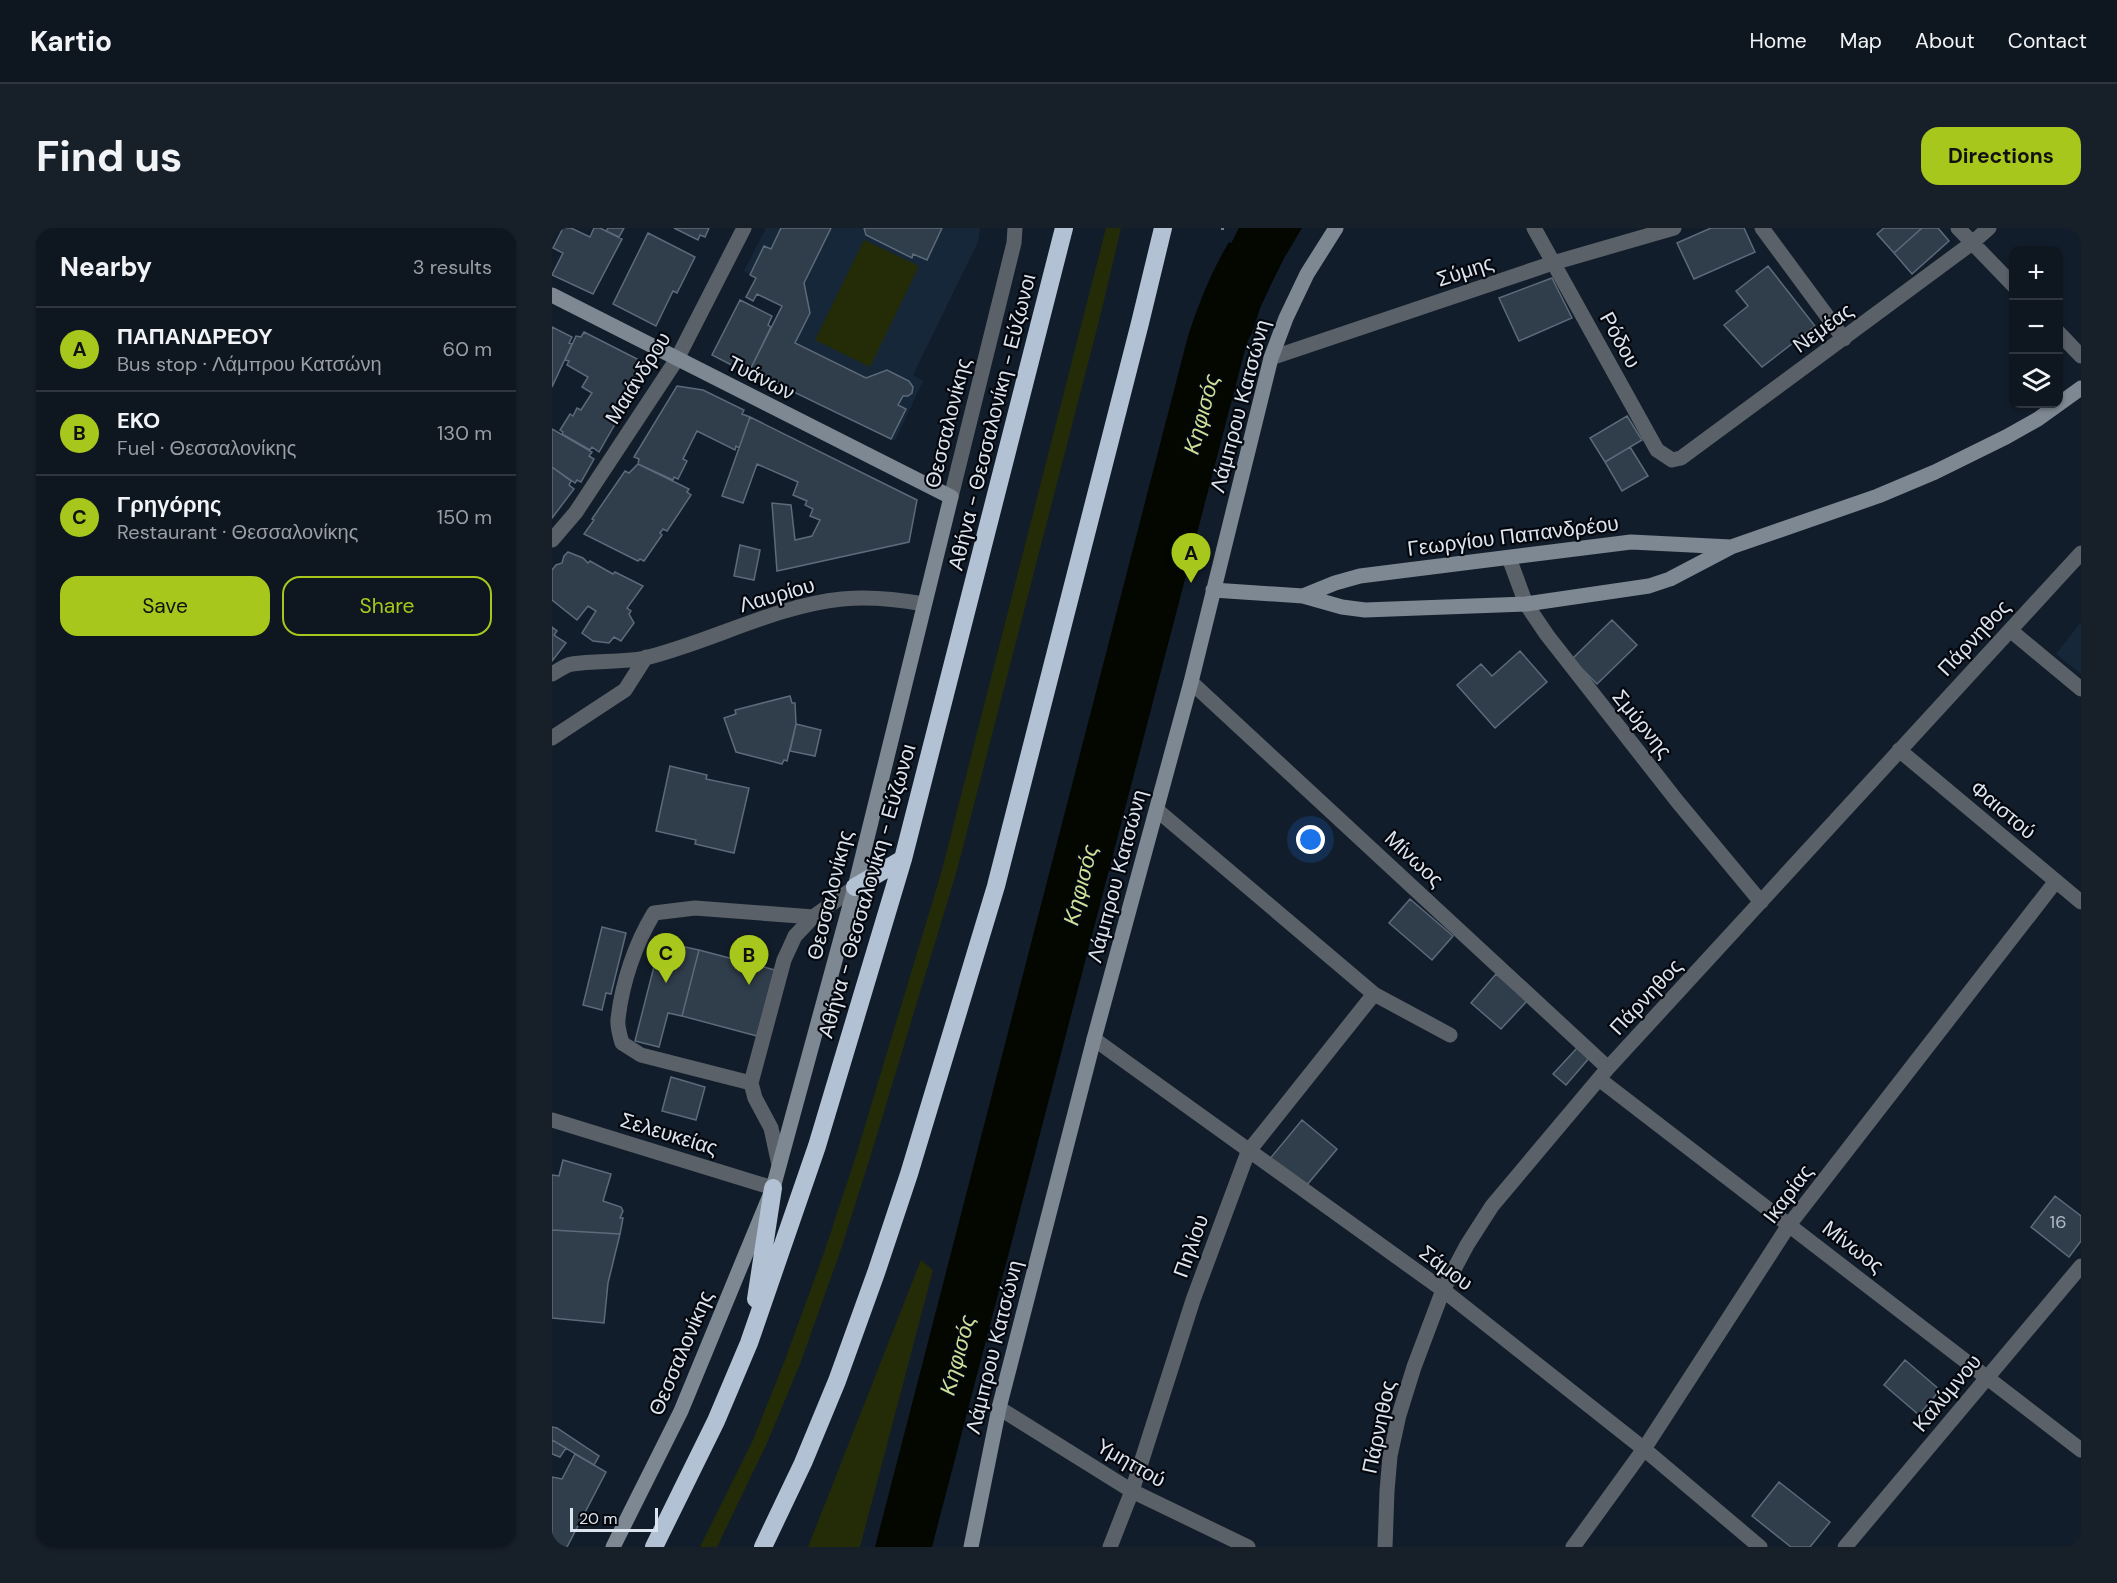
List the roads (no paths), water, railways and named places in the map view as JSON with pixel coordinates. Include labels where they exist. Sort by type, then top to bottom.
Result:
[{"type":"highway","name":"Αθήνα - Θεσσαλονίκη - Εύζωνοι","points":[[654,1547],[716,1421],[748,1343],[817,1146],[903,859],[1064,228]]},
{"type":"highway","points":[[763,1547],[803,1463],[837,1381],[909,1174],[996,886],[1163,228]]},
{"type":"highway","points":[[855,887],[903,859]]},
{"type":"highway","points":[[748,1343],[773,1188]]},
{"type":"street","name":"Μαιάνδρου","points":[[552,540],[576,512],[677,359],[744,228]]},
{"type":"street","name":"Θεσσαλονίκης","points":[[613,1547],[681,1411],[773,1188],[855,887],[1014,243],[1015,228]]},
{"type":"street","name":"Λάμπρου Κατσώνη","points":[[971,1547],[999,1408],[1094,1039],[1191,682],[1271,358],[1286,318],[1307,274],[1336,228]]},
{"type":"street","name":"Ρόδου","points":[[1534,228],[1658,450],[1672,460],[1681,458]]},
{"type":"street","name":"Σύμης","points":[[1271,358],[1553,263],[1674,228]]},
{"type":"street","points":[[1762,228],[1844,339]]},
{"type":"street","points":[[1958,228],[2009,282]]},
{"type":"street","name":"Νεμέας","points":[[1681,458],[1844,339],[1989,228]]},
{"type":"street","name":"Τυάνων","points":[[552,295],[951,497]]},
{"type":"street","points":[[2063,337],[2081,356]]},
{"type":"street","name":"Γεωργίου Παπανδρέου","points":[[1213,590],[1303,596],[1342,607],[1365,610],[1526,603],[1649,586],[1670,579],[1731,547],[1878,496],[1935,472],[2030,423],[2081,388]]},
{"type":"street","name":"Γεωργίου Παπανδρέου","points":[[1303,596],[1360,576],[1631,542],[1731,547]]},
{"type":"street","name":"Πάρνηθος","points":[[1385,1547],[1390,1456],[1399,1415],[1431,1318],[1443,1290],[1467,1245],[1492,1206],[1604,1073],[2081,553]]},
{"type":"street","name":"Σμύρνης","points":[[1509,558],[1526,603],[1589,690],[1761,902]]},
{"type":"street","name":"Λαυρίου","points":[[552,674],[570,664],[614,663],[646,657],[814,604],[871,597],[924,604]]},
{"type":"street","points":[[2010,630],[2081,689]]},
{"type":"street","points":[[552,738],[625,690],[646,657]]},
{"type":"street","name":"Μίνωος","points":[[1191,682],[1604,1073],[1789,1225],[2081,1450]]},
{"type":"street","name":"Φαιστού","points":[[1899,750],[2081,902]]},
{"type":"street","points":[[1157,810],[1374,994],[1450,1035]]},
{"type":"street","name":"Ικαρίας","points":[[1573,1547],[1644,1449],[1789,1225],[2056,881]]},
{"type":"street","points":[[779,1165],[771,1128],[754,1098],[751,1083],[784,960],[795,936],[813,917],[855,887]]},
{"type":"street","points":[[751,1083],[641,1055],[621,1043],[618,1022],[628,973],[643,930],[654,913],[695,908],[813,917]]},
{"type":"street","name":"Πηλίου","points":[[1110,1547],[1132,1491],[1193,1300],[1248,1152],[1374,994]]},
{"type":"street","name":"Σάμου","points":[[1094,1039],[1248,1152],[1443,1290],[1644,1449],[1760,1547]]},
{"type":"street","name":"Σελευκείας","points":[[552,1120],[773,1188]]},
{"type":"street","name":"Καλύμνου","points":[[1845,1547],[2081,1266]]},
{"type":"street","name":"Υμηττού","points":[[999,1408],[1132,1491],[1248,1547]]},
{"type":"water","points":[[1240,228],[1302,228],[1286,255]]},
{"type":"water","points":[[1229,242],[1278,269],[1246,346],[932,1547],[875,1547],[1188,336],[1206,288]]},
{"type":"waterway","name":"Κηφισός","points":[[1227,323],[1236,294],[1269,228]]},
{"type":"place","name":"ΠΑΠΑΝΔΡΕΟΥ","points":[[1191,583]]},
{"type":"place","name":"Γρηγόρης","points":[[666,983]]},
{"type":"place","name":"EKO","points":[[749,985]]}]
